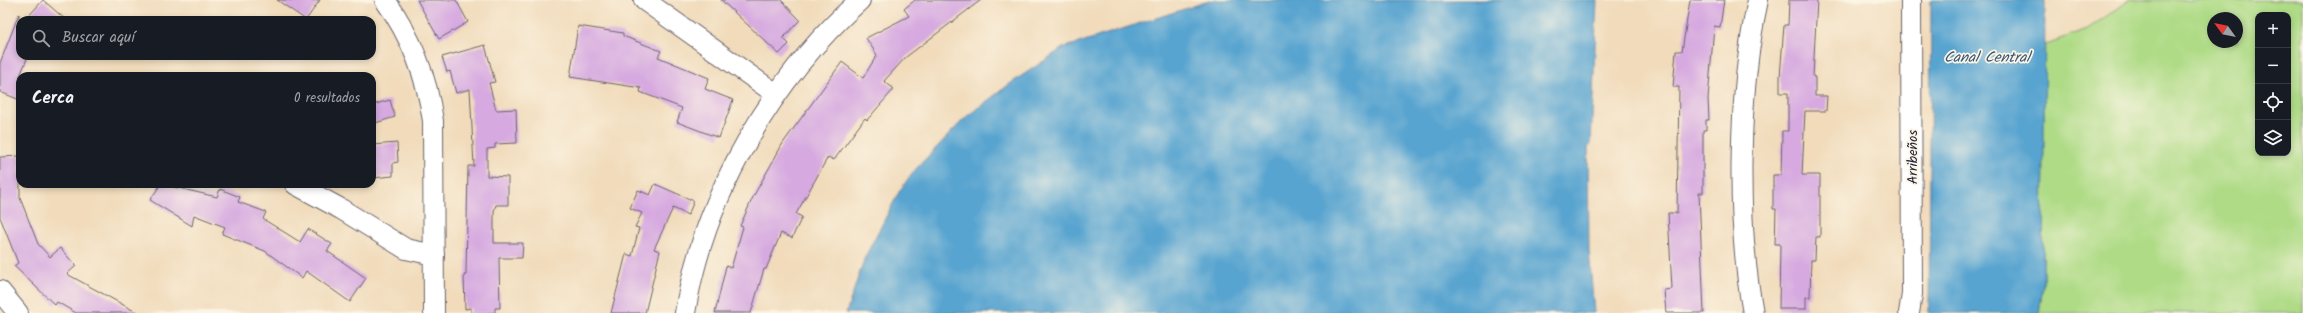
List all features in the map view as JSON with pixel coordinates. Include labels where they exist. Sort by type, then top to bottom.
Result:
[{"type":"street","points":[[385,0],[404,30],[425,80],[430,100],[433,121],[434,313]]},
{"type":"street","points":[[644,0],[776,94]]},
{"type":"street","points":[[685,313],[701,247],[720,198],[742,153],[776,94],[841,17],[860,0]]},
{"type":"street","points":[[1753,313],[1746,254],[1743,138],[1748,68],[1758,0]]},
{"type":"street","name":"Arribeños","points":[[1910,313],[1912,294],[1911,0]]},
{"type":"street","points":[[302,188],[406,249],[434,255]]},
{"type":"street","points":[[0,291],[18,313]]},
{"type":"green space","points":[[2130,0],[2303,0],[2303,313],[2039,313],[2043,286],[2044,45],[2089,28]]},
{"type":"water","points":[[1212,0],[1597,0],[1591,144],[1588,148],[1589,250],[1594,313],[846,313],[865,257],[899,192],[912,173],[966,117],[1011,83],[1063,48]]},
{"type":"water","name":"Canal Central","points":[[1931,0],[2045,0],[2043,286],[2039,313],[1929,313]]},
{"type":"building","points":[[43,0],[61,16],[29,16]]},
{"type":"building","points":[[277,0],[320,0],[309,16],[300,16]]},
{"type":"building","points":[[417,0],[456,0],[468,22],[439,39]]},
{"type":"building","points":[[721,0],[781,0],[800,20],[783,38],[789,44],[779,54]]},
{"type":"building","points":[[915,0],[981,0],[906,57],[884,81],[894,89],[867,120],[865,118],[834,160],[828,157],[796,214],[802,217],[792,238],[781,233],[766,269],[764,269],[751,313],[715,313],[726,266],[731,268],[743,227],[740,226],[753,197],[783,143],[842,62],[863,78],[877,55],[866,38],[909,16],[904,9]]},
{"type":"building","points":[[1690,0],[1724,0],[1720,27],[1714,26],[1708,99],[1709,120],[1706,120],[1706,130],[1703,130],[1703,193],[1699,193],[1704,313],[1666,313],[1664,290],[1672,289],[1668,213],[1677,213],[1679,87],[1673,87],[1676,51],[1682,51]]},
{"type":"building","points":[[1789,0],[1817,0],[1813,77],[1815,77],[1815,96],[1827,96],[1826,111],[1805,111],[1802,175],[1820,175],[1820,237],[1816,237],[1815,260],[1811,260],[1810,297],[1806,297],[1806,309],[1779,309],[1780,244],[1775,244],[1776,209],[1773,209],[1773,175],[1781,175],[1782,131],[1788,131],[1788,93],[1780,93],[1780,77],[1784,25],[1788,25]]},
{"type":"building","points":[[16,22],[16,60],[26,60],[22,72],[16,72],[16,98],[0,92],[0,63]]},
{"type":"building","points":[[578,26],[623,33],[623,36],[661,51],[658,57],[709,78],[705,89],[733,100],[719,138],[677,122],[682,108],[640,92],[641,88],[570,77]]},
{"type":"building","points":[[485,45],[495,82],[489,83],[496,110],[516,109],[517,143],[495,144],[495,148],[487,149],[487,176],[508,177],[508,205],[496,205],[494,211],[494,243],[523,243],[522,258],[499,258],[500,308],[495,308],[495,313],[471,313],[471,308],[465,309],[464,275],[466,275],[468,166],[474,166],[470,89],[456,93],[450,71],[447,72],[442,57]]},
{"type":"building","points":[[390,100],[395,117],[376,123],[376,104]]},
{"type":"building","points":[[397,143],[398,162],[393,163],[393,176],[376,178],[376,145]]},
{"type":"building","points":[[16,156],[16,188],[20,188],[20,198],[38,244],[50,257],[60,248],[76,266],[67,274],[138,313],[76,313],[57,302],[55,305],[14,266],[18,263],[0,217],[0,157]]},
{"type":"building","points":[[655,184],[694,201],[688,215],[673,208],[654,249],[660,251],[645,313],[611,313],[626,254],[632,256],[639,228],[635,227],[642,213],[630,208],[638,190],[650,195]]},
{"type":"building","points":[[158,188],[178,188],[217,197],[220,189],[240,197],[238,202],[266,212],[263,219],[300,242],[308,229],[332,244],[327,251],[366,278],[350,302],[306,271],[302,278],[265,251],[222,234],[225,227],[194,215],[192,226],[150,200]]}]
